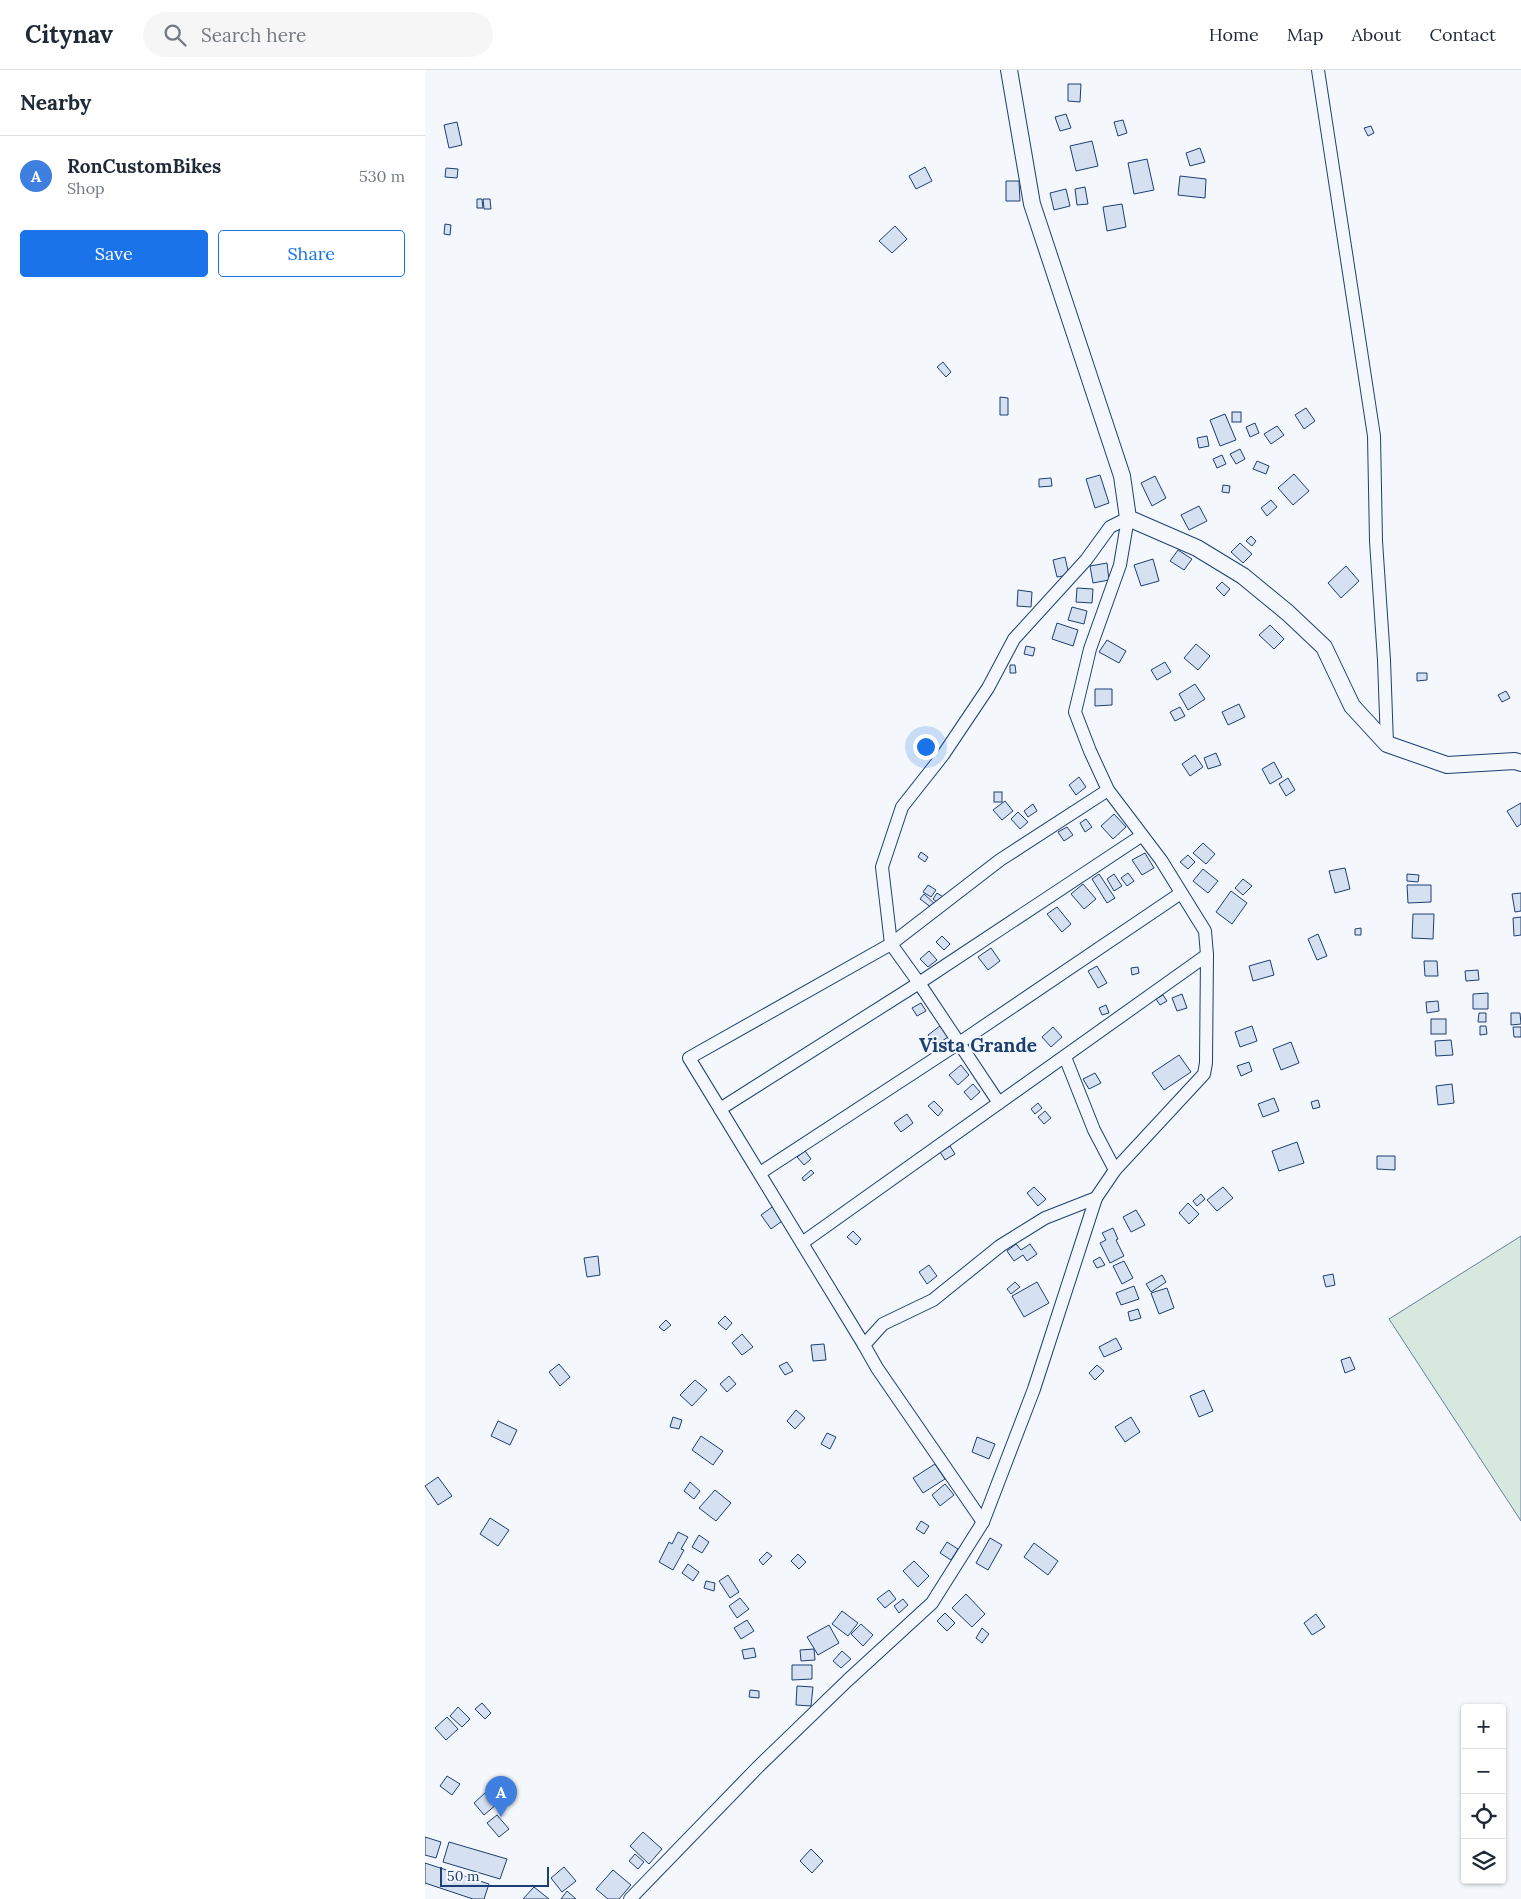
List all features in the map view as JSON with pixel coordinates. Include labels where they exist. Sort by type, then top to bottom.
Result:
[{"type":"street","points":[[630,1899],[758,1767],[848,1680],[932,1604],[983,1522],[1035,1390],[1096,1198],[1115,1170],[1204,1074],[1207,1063],[1207,955],[1205,931],[1161,860],[1108,790],[1075,712],[1090,649],[1120,565],[1128,518],[1123,476],[1032,204],[1009,70]]},
{"type":"street","points":[[1318,70],[1374,436],[1376,541],[1384,660],[1387,744]]},
{"type":"street","points":[[1128,518],[1197,548],[1243,576],[1288,613],[1324,646],[1352,706],[1387,744],[1447,765],[1515,761],[1521,763]]},
{"type":"street","points":[[999,1104],[891,944],[882,867],[902,807],[943,755],[988,688],[1014,639],[1086,560],[1110,527],[1128,518]]},
{"type":"street","points":[[983,1522],[877,1368],[803,1243],[689,1058],[891,944],[1000,860],[1108,790]]},
{"type":"street","points":[[720,1109],[919,983],[1141,836]]},
{"type":"street","points":[[760,1173],[959,1043],[1181,893]]},
{"type":"street","points":[[803,1243],[1207,955]]},
{"type":"street","points":[[1065,1057],[1094,1130],[1115,1170]]},
{"type":"street","points":[[864,1345],[883,1324],[933,1300],[1000,1246],[1045,1218],[1096,1198]]},
{"type":"shaded area","points":[[1521,1236],[1521,1521],[1389,1319]]},
{"type":"building","points":[[1068,84],[1081,84],[1080,102],[1068,101]]},
{"type":"building","points":[[1066,114],[1071,128],[1060,131],[1055,117]]},
{"type":"building","points":[[1123,120],[1127,133],[1118,136],[1114,122]]},
{"type":"building","points":[[457,122],[462,145],[449,148],[444,125]]},
{"type":"building","points":[[1371,126],[1374,133],[1368,136],[1364,128]]},
{"type":"building","points":[[1092,141],[1098,166],[1076,171],[1070,146]]},
{"type":"building","points":[[1200,148],[1205,162],[1190,166],[1186,153]]},
{"type":"building","points":[[1147,159],[1154,190],[1134,194],[1128,163]]},
{"type":"building","points":[[925,167],[932,181],[916,189],[909,176]]},
{"type":"building","points":[[446,168],[458,169],[457,178],[445,177]]},
{"type":"building","points":[[1180,176],[1206,179],[1205,198],[1178,195]]},
{"type":"building","points":[[1006,181],[1019,181],[1020,201],[1006,201]]},
{"type":"building","points":[[1085,187],[1088,204],[1077,205],[1075,189]]},
{"type":"building","points":[[1066,189],[1070,206],[1054,210],[1050,193]]},
{"type":"building","points":[[477,199],[482,199],[483,208],[477,208]]},
{"type":"building","points":[[483,199],[490,199],[491,209],[484,209]]},
{"type":"building","points":[[1122,204],[1126,227],[1107,231],[1103,207]]},
{"type":"building","points":[[445,224],[451,225],[450,235],[444,234]]},
{"type":"building","points":[[895,226],[907,239],[892,253],[879,241]]},
{"type":"building","points":[[943,362],[951,372],[946,377],[937,367]]},
{"type":"building","points":[[1000,397],[1008,398],[1008,415],[1000,415]]},
{"type":"building","points":[[1306,408],[1315,421],[1304,429],[1295,415]]},
{"type":"building","points":[[1232,412],[1241,412],[1241,422],[1232,422]]},
{"type":"building","points":[[1225,414],[1236,440],[1220,446],[1210,420]]},
{"type":"building","points":[[1255,423],[1259,433],[1250,437],[1246,427]]},
{"type":"building","points":[[1277,426],[1284,435],[1271,444],[1264,434]]},
{"type":"building","points":[[1207,436],[1209,446],[1199,448],[1197,438]]},
{"type":"building","points":[[1240,449],[1245,459],[1236,464],[1230,454]]},
{"type":"building","points":[[1222,455],[1226,464],[1217,468],[1213,459]]},
{"type":"building","points":[[1257,461],[1269,466],[1266,474],[1253,469]]},
{"type":"building","points":[[1294,474],[1309,491],[1293,505],[1278,488]]},
{"type":"building","points":[[1100,475],[1109,503],[1095,508],[1086,479]]},
{"type":"building","points":[[1155,476],[1166,498],[1152,506],[1141,483]]},
{"type":"building","points":[[1051,478],[1052,486],[1039,487],[1039,479]]},
{"type":"building","points":[[1223,485],[1230,486],[1229,493],[1222,492]]},
{"type":"building","points":[[1271,500],[1277,507],[1267,516],[1261,508]]},
{"type":"building","points":[[1199,506],[1207,521],[1189,530],[1181,515]]},
{"type":"building","points":[[1251,536],[1256,541],[1252,546],[1246,541]]},
{"type":"building","points":[[1240,543],[1252,554],[1243,563],[1231,552]]},
{"type":"building","points":[[1178,550],[1192,559],[1184,570],[1170,561]]},
{"type":"building","points":[[1065,557],[1069,575],[1057,577],[1053,560]]},
{"type":"building","points":[[1153,559],[1159,581],[1141,586],[1134,565]]},
{"type":"building","points":[[1107,563],[1109,580],[1093,583],[1090,566]]},
{"type":"building","points":[[1346,566],[1359,581],[1341,598],[1328,583]]},
{"type":"building","points":[[1222,582],[1230,589],[1224,596],[1216,588]]},
{"type":"building","points":[[1077,588],[1093,589],[1092,603],[1076,602]]},
{"type":"building","points":[[1018,590],[1032,592],[1031,607],[1017,606]]},
{"type":"building","points":[[1072,607],[1087,611],[1084,624],[1068,620]]},
{"type":"building","points":[[1057,623],[1078,630],[1073,646],[1052,639]]},
{"type":"building","points":[[1270,625],[1284,639],[1274,649],[1259,635]]},
{"type":"building","points":[[1107,640],[1126,651],[1119,663],[1099,652]]},
{"type":"building","points":[[1196,644],[1210,656],[1198,670],[1184,658]]},
{"type":"building","points":[[1026,646],[1035,648],[1033,656],[1024,654]]},
{"type":"building","points":[[1165,662],[1171,672],[1157,680],[1151,670]]},
{"type":"building","points":[[1010,665],[1015,665],[1016,673],[1010,673]]},
{"type":"building","points":[[1417,673],[1427,673],[1427,680],[1417,681]]},
{"type":"building","points":[[1195,684],[1205,699],[1188,710],[1179,694]]},
{"type":"building","points":[[1095,689],[1112,689],[1112,705],[1095,706]]},
{"type":"building","points":[[1506,691],[1510,698],[1502,702],[1498,695]]},
{"type":"building","points":[[1239,704],[1245,717],[1228,725],[1222,712]]},
{"type":"building","points":[[1180,707],[1185,716],[1175,721],[1170,712]]},
{"type":"building","points":[[1216,753],[1221,765],[1208,769],[1204,758]]},
{"type":"building","points":[[1195,755],[1203,767],[1190,776],[1182,764]]},
{"type":"building","points":[[1274,762],[1282,777],[1270,784],[1262,769]]},
{"type":"building","points":[[1079,777],[1086,787],[1076,795],[1069,785]]},
{"type":"building","points":[[1288,778],[1295,790],[1286,796],[1279,784]]},
{"type":"building","points":[[994,792],[1002,792],[1002,802],[994,802]]},
{"type":"building","points":[[1005,801],[1013,811],[1002,820],[993,810]]},
{"type":"building","points":[[1521,803],[1521,824],[1517,827],[1507,811]]},
{"type":"building","points":[[1033,804],[1037,811],[1028,817],[1024,811]]},
{"type":"building","points":[[1018,812],[1028,822],[1020,829],[1011,819]]},
{"type":"building","points":[[1114,814],[1126,827],[1113,839],[1101,826]]},
{"type":"building","points":[[1086,819],[1092,827],[1085,832],[1080,823]]},
{"type":"building","points":[[1067,827],[1073,835],[1064,841],[1058,832]]},
{"type":"building","points":[[1203,843],[1215,854],[1206,864],[1193,853]]},
{"type":"building","points":[[921,852],[928,857],[925,862],[918,857]]},
{"type":"building","points":[[1145,853],[1154,868],[1142,875],[1132,860]]},
{"type":"building","points":[[1188,855],[1195,862],[1188,869],[1180,862]]},
{"type":"building","points":[[1345,868],[1350,889],[1335,893],[1329,871]]},
{"type":"building","points":[[1203,869],[1218,881],[1208,893],[1193,881]]},
{"type":"building","points":[[1128,873],[1134,881],[1127,886],[1121,878]]},
{"type":"building","points":[[1099,874],[1115,898],[1107,903],[1092,879]]},
{"type":"building","points":[[1114,874],[1122,886],[1114,891],[1107,879]]},
{"type":"building","points":[[1407,874],[1419,875],[1418,882],[1407,881]]},
{"type":"building","points":[[1243,879],[1252,886],[1243,895],[1235,888]]},
{"type":"building","points":[[1083,884],[1096,899],[1084,909],[1071,894]]},
{"type":"building","points":[[928,885],[936,890],[931,897],[923,892]]},
{"type":"building","points":[[1407,885],[1431,885],[1431,902],[1408,903]]},
{"type":"building","points":[[1231,891],[1247,903],[1232,924],[1216,912]]},
{"type":"building","points":[[937,893],[943,897],[938,903],[933,899]]},
{"type":"building","points":[[1521,893],[1521,911],[1515,912],[1512,894]]},
{"type":"building","points":[[924,894],[935,904],[932,908],[920,899]]},
{"type":"building","points":[[1057,907],[1071,924],[1062,932],[1047,914]]},
{"type":"building","points":[[1413,914],[1434,914],[1433,939],[1412,938]]},
{"type":"building","points":[[1521,917],[1521,935],[1514,936],[1513,918]]},
{"type":"building","points":[[1361,928],[1361,935],[1355,935],[1355,929]]},
{"type":"building","points":[[1318,934],[1327,956],[1317,960],[1308,939]]},
{"type":"building","points":[[942,936],[950,944],[944,950],[936,942]]},
{"type":"building","points":[[991,948],[1000,961],[988,970],[978,957]]},
{"type":"building","points":[[929,951],[937,960],[928,967],[920,959]]},
{"type":"building","points":[[1270,960],[1274,975],[1253,981],[1249,966]]},
{"type":"building","points":[[1424,961],[1437,961],[1438,976],[1425,976]]},
{"type":"building","points":[[1097,966],[1107,983],[1098,988],[1088,971]]},
{"type":"building","points":[[1138,967],[1139,973],[1132,975],[1131,968]]},
{"type":"building","points":[[1478,970],[1479,980],[1466,981],[1465,971]]},
{"type":"building","points":[[1488,993],[1488,1009],[1473,1009],[1473,994]]},
{"type":"building","points":[[1182,994],[1187,1008],[1177,1011],[1172,998]]},
{"type":"building","points":[[1163,995],[1167,1001],[1160,1005],[1156,999]]},
{"type":"building","points":[[1438,1001],[1439,1011],[1427,1013],[1426,1002]]},
{"type":"building","points":[[921,1003],[926,1011],[917,1016],[912,1008]]},
{"type":"building","points":[[1106,1005],[1109,1013],[1102,1015],[1099,1008]]},
{"type":"building","points":[[1479,1013],[1486,1013],[1486,1022],[1478,1022]]},
{"type":"building","points":[[1511,1013],[1520,1013],[1521,1024],[1511,1025]]},
{"type":"building","points":[[1431,1019],[1446,1019],[1446,1034],[1431,1034]]},
{"type":"building","points":[[940,1026],[948,1037],[935,1046],[928,1035]]},
{"type":"building","points":[[1252,1026],[1257,1041],[1240,1047],[1235,1032]]},
{"type":"building","points":[[1480,1026],[1486,1026],[1487,1034],[1480,1035]]},
{"type":"building","points":[[1053,1027],[1062,1037],[1051,1047],[1042,1037]]},
{"type":"building","points":[[1513,1027],[1521,1027],[1521,1037],[1514,1037]]},
{"type":"building","points":[[1451,1040],[1453,1055],[1436,1056],[1435,1041]]},
{"type":"building","points":[[1291,1042],[1299,1063],[1281,1070],[1273,1049]]},
{"type":"building","points":[[1179,1055],[1191,1072],[1164,1090],[1152,1073]]},
{"type":"building","points":[[1249,1062],[1252,1071],[1241,1076],[1237,1066]]},
{"type":"building","points":[[961,1065],[969,1075],[958,1085],[949,1075]]},
{"type":"building","points":[[1095,1073],[1101,1083],[1089,1089],[1083,1079]]},
{"type":"building","points":[[973,1084],[980,1092],[971,1100],[964,1092]]},
{"type":"building","points":[[1452,1084],[1454,1103],[1438,1105],[1436,1086]]},
{"type":"building","points":[[1274,1098],[1279,1111],[1263,1117],[1258,1104]]},
{"type":"building","points":[[1318,1100],[1320,1107],[1313,1109],[1311,1102]]},
{"type":"building","points":[[934,1101],[943,1110],[938,1116],[928,1106]]},
{"type":"building","points":[[1038,1103],[1042,1108],[1035,1114],[1031,1109]]},
{"type":"building","points":[[1045,1111],[1051,1118],[1044,1124],[1038,1117]]},
{"type":"building","points":[[907,1114],[913,1123],[901,1132],[894,1123]]},
{"type":"building","points":[[1297,1142],[1304,1163],[1279,1171],[1272,1151]]},
{"type":"building","points":[[950,1146],[955,1154],[945,1160],[940,1152]]},
{"type":"building","points":[[805,1151],[811,1159],[804,1165],[797,1157]]},
{"type":"building","points":[[1377,1156],[1395,1156],[1395,1170],[1377,1169]]},
{"type":"building","points":[[811,1170],[814,1173],[804,1181],[802,1178]]},
{"type":"building","points":[[1034,1187],[1046,1199],[1038,1206],[1027,1193]]},
{"type":"building","points":[[1223,1187],[1233,1198],[1217,1211],[1207,1200]]},
{"type":"building","points":[[1201,1194],[1205,1199],[1197,1206],[1193,1201]]},
{"type":"building","points":[[1188,1203],[1199,1214],[1189,1224],[1179,1213]]},
{"type":"building","points":[[775,1205],[785,1219],[771,1229],[761,1215]]},
{"type":"building","points":[[1136,1210],[1145,1225],[1131,1232],[1123,1217]]},
{"type":"building","points":[[1113,1228],[1118,1239],[1116,1240],[1124,1256],[1110,1263],[1100,1243],[1106,1240],[1102,1233]]},
{"type":"building","points":[[853,1231],[861,1239],[856,1245],[847,1237]]},
{"type":"building","points":[[1016,1244],[1021,1250],[1030,1244],[1037,1254],[1027,1261],[1023,1255],[1014,1261],[1007,1251]]},
{"type":"building","points":[[598,1256],[600,1275],[587,1277],[584,1258]]},
{"type":"building","points":[[1100,1257],[1105,1265],[1097,1268],[1093,1261]]},
{"type":"building","points":[[1124,1261],[1133,1278],[1122,1284],[1113,1266]]},
{"type":"building","points":[[929,1265],[937,1276],[927,1284],[919,1272]]},
{"type":"building","points":[[1333,1274],[1335,1285],[1326,1287],[1323,1276]]},
{"type":"building","points":[[1162,1275],[1166,1282],[1151,1292],[1146,1284]]},
{"type":"building","points":[[1015,1282],[1020,1287],[1011,1294],[1007,1289]]},
{"type":"building","points":[[1037,1282],[1049,1303],[1024,1317],[1012,1296]]},
{"type":"building","points":[[1134,1286],[1139,1299],[1121,1305],[1116,1293]]},
{"type":"building","points":[[1167,1288],[1174,1308],[1159,1314],[1151,1293]]},
{"type":"building","points":[[1138,1309],[1141,1318],[1130,1321],[1128,1312]]},
{"type":"building","points":[[725,1316],[732,1323],[726,1330],[718,1323]]},
{"type":"building","points":[[666,1320],[671,1325],[664,1331],[659,1327]]},
{"type":"building","points":[[742,1334],[753,1347],[742,1355],[732,1343]]},
{"type":"building","points":[[1116,1338],[1122,1349],[1104,1357],[1099,1347]]},
{"type":"building","points":[[824,1344],[826,1360],[813,1361],[811,1345]]},
{"type":"building","points":[[1350,1357],[1355,1369],[1345,1373],[1341,1360]]},
{"type":"building","points":[[787,1362],[793,1371],[785,1375],[779,1366]]},
{"type":"building","points":[[559,1364],[570,1377],[560,1386],[549,1372]]},
{"type":"building","points":[[1097,1365],[1104,1371],[1095,1380],[1089,1373]]},
{"type":"building","points":[[729,1376],[736,1384],[727,1392],[720,1384]]},
{"type":"building","points":[[695,1380],[707,1390],[692,1406],[680,1395]]},
{"type":"building","points":[[1204,1390],[1213,1411],[1199,1417],[1190,1396]]},
{"type":"building","points":[[796,1410],[805,1418],[795,1429],[787,1421]]},
{"type":"building","points":[[673,1417],[682,1420],[679,1429],[670,1427]]},
{"type":"building","points":[[1131,1417],[1140,1432],[1125,1442],[1115,1427]]},
{"type":"building","points":[[498,1421],[517,1430],[510,1445],[491,1436]]},
{"type":"building","points":[[827,1433],[836,1437],[830,1449],[821,1444]]},
{"type":"building","points":[[701,1436],[723,1451],[713,1465],[692,1450]]},
{"type":"building","points":[[977,1437],[995,1444],[989,1459],[972,1452]]},
{"type":"building","points":[[935,1464],[945,1479],[923,1493],[913,1478]]},
{"type":"building","points":[[438,1477],[452,1496],[438,1505],[425,1486]]},
{"type":"building","points":[[690,1482],[700,1491],[694,1499],[684,1491]]},
{"type":"building","points":[[945,1484],[954,1495],[940,1506],[932,1495]]},
{"type":"building","points":[[715,1490],[731,1503],[716,1521],[699,1508]]},
{"type":"building","points":[[490,1518],[509,1530],[498,1546],[480,1534]]},
{"type":"building","points":[[921,1521],[929,1526],[924,1534],[916,1529]]},
{"type":"building","points":[[678,1532],[688,1537],[681,1549],[684,1550],[673,1570],[659,1562],[669,1542],[672,1544]]},
{"type":"building","points":[[699,1535],[709,1542],[702,1553],[692,1547]]},
{"type":"building","points":[[990,1538],[1002,1545],[988,1570],[976,1563]]},
{"type":"building","points":[[947,1542],[958,1549],[951,1560],[940,1553]]},
{"type":"building","points":[[1034,1543],[1058,1561],[1048,1575],[1024,1557]]},
{"type":"building","points":[[767,1552],[772,1556],[763,1565],[759,1560]]},
{"type":"building","points":[[798,1554],[806,1562],[799,1569],[791,1561]]},
{"type":"building","points":[[914,1561],[929,1576],[918,1587],[903,1571]]},
{"type":"building","points":[[688,1564],[699,1572],[693,1581],[682,1573]]},
{"type":"building","points":[[728,1575],[739,1592],[730,1598],[719,1581]]},
{"type":"building","points":[[706,1581],[715,1583],[714,1591],[704,1588]]},
{"type":"building","points":[[889,1590],[896,1599],[885,1608],[877,1599]]},
{"type":"building","points":[[966,1594],[985,1614],[972,1627],[952,1608]]},
{"type":"building","points":[[740,1598],[749,1609],[737,1618],[729,1606]]},
{"type":"building","points":[[903,1599],[908,1605],[899,1613],[894,1606]]},
{"type":"building","points":[[842,1611],[858,1623],[848,1636],[832,1624]]},
{"type":"building","points":[[945,1613],[955,1623],[947,1631],[937,1621]]},
{"type":"building","points":[[1316,1614],[1325,1627],[1312,1635],[1304,1623]]},
{"type":"building","points":[[747,1620],[754,1631],[741,1639],[734,1628]]},
{"type":"building","points":[[861,1624],[873,1635],[863,1646],[851,1634]]},
{"type":"building","points":[[829,1625],[839,1643],[818,1655],[807,1637]]},
{"type":"building","points":[[982,1628],[989,1634],[982,1643],[976,1638]]},
{"type":"building","points":[[754,1648],[756,1657],[744,1659],[742,1650]]},
{"type":"building","points":[[814,1649],[815,1660],[801,1661],[800,1650]]},
{"type":"building","points":[[842,1651],[851,1659],[841,1668],[833,1661]]},
{"type":"building","points":[[792,1665],[812,1665],[812,1679],[792,1680]]},
{"type":"building","points":[[797,1686],[813,1687],[811,1706],[796,1705]]},
{"type":"building","points":[[750,1690],[759,1691],[759,1698],[749,1697]]},
{"type":"building","points":[[482,1703],[491,1713],[485,1719],[475,1709]]},
{"type":"building","points":[[458,1707],[470,1719],[462,1727],[450,1716]]},
{"type":"building","points":[[447,1717],[458,1729],[446,1740],[435,1728]]},
{"type":"building","points":[[447,1776],[460,1784],[452,1795],[440,1786]]},
{"type":"building","points":[[486,1792],[497,1804],[484,1815],[474,1803]]},
{"type":"building","points":[[497,1815],[509,1829],[499,1837],[487,1823]]},
{"type":"building","points":[[643,1832],[662,1849],[649,1864],[630,1846]]},
{"type":"building","points":[[425,1837],[441,1842],[436,1858],[425,1855]]},
{"type":"building","points":[[449,1842],[507,1859],[500,1879],[443,1862]]},
{"type":"building","points":[[811,1849],[823,1861],[812,1873],[800,1861]]},
{"type":"building","points":[[635,1854],[644,1862],[638,1869],[629,1861]]},
{"type":"building","points":[[425,1863],[489,1884],[484,1899],[473,1899],[425,1883]]},
{"type":"building","points":[[564,1867],[576,1881],[562,1892],[551,1878]]},
{"type":"building","points":[[613,1870],[631,1885],[619,1899],[608,1899],[596,1889]]},
{"type":"building","points":[[534,1887],[549,1899],[523,1899]]},
{"type":"building","points":[[567,1891],[576,1899],[561,1899]]},
{"type":"place","name":"RonCustomBikes","points":[[501,1817]]},
{"type":"district","name":"Vista Grande","points":[[978,1045]]}]
